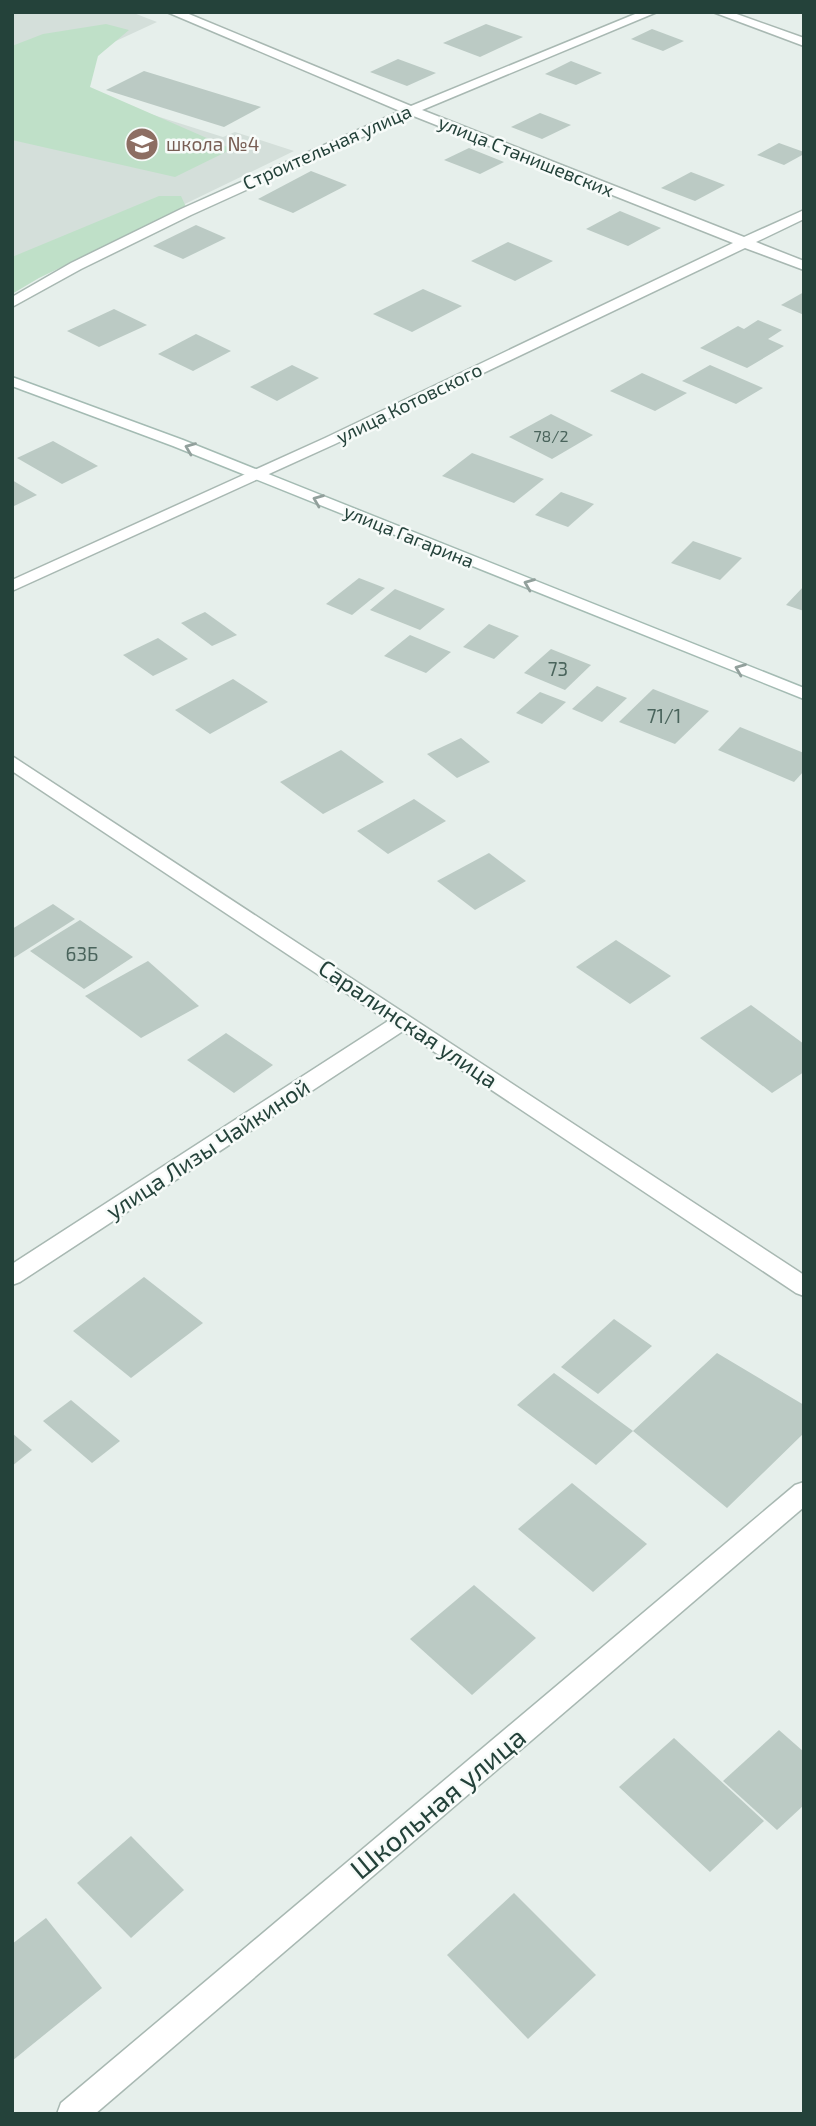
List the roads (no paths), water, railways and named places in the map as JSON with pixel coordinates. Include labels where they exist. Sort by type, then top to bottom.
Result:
[{"type":"street","name":"улица Станишевских","points":[[174,12],[410,110],[804,266]]},
{"type":"street","name":"Строительная улица","points":[[12,303],[50,278],[245,183],[410,110],[651,12]]},
{"type":"street","points":[[719,12],[804,42]]},
{"type":"street","name":"улица Котовского","points":[[12,586],[330,441],[804,214]]},
{"type":"street","name":"улица Гагарина","points":[[12,381],[804,694]]},
{"type":"street","name":"Саралинская улица","points":[[12,762],[804,1287]]},
{"type":"street","name":"улица Лизы Чайкиной","points":[[12,1276],[403,1021]]},
{"type":"street","name":"Школьная улица","points":[[72,2114],[804,1492]]},
{"type":"place","name":"школа №4","points":[[142,144]]}]
